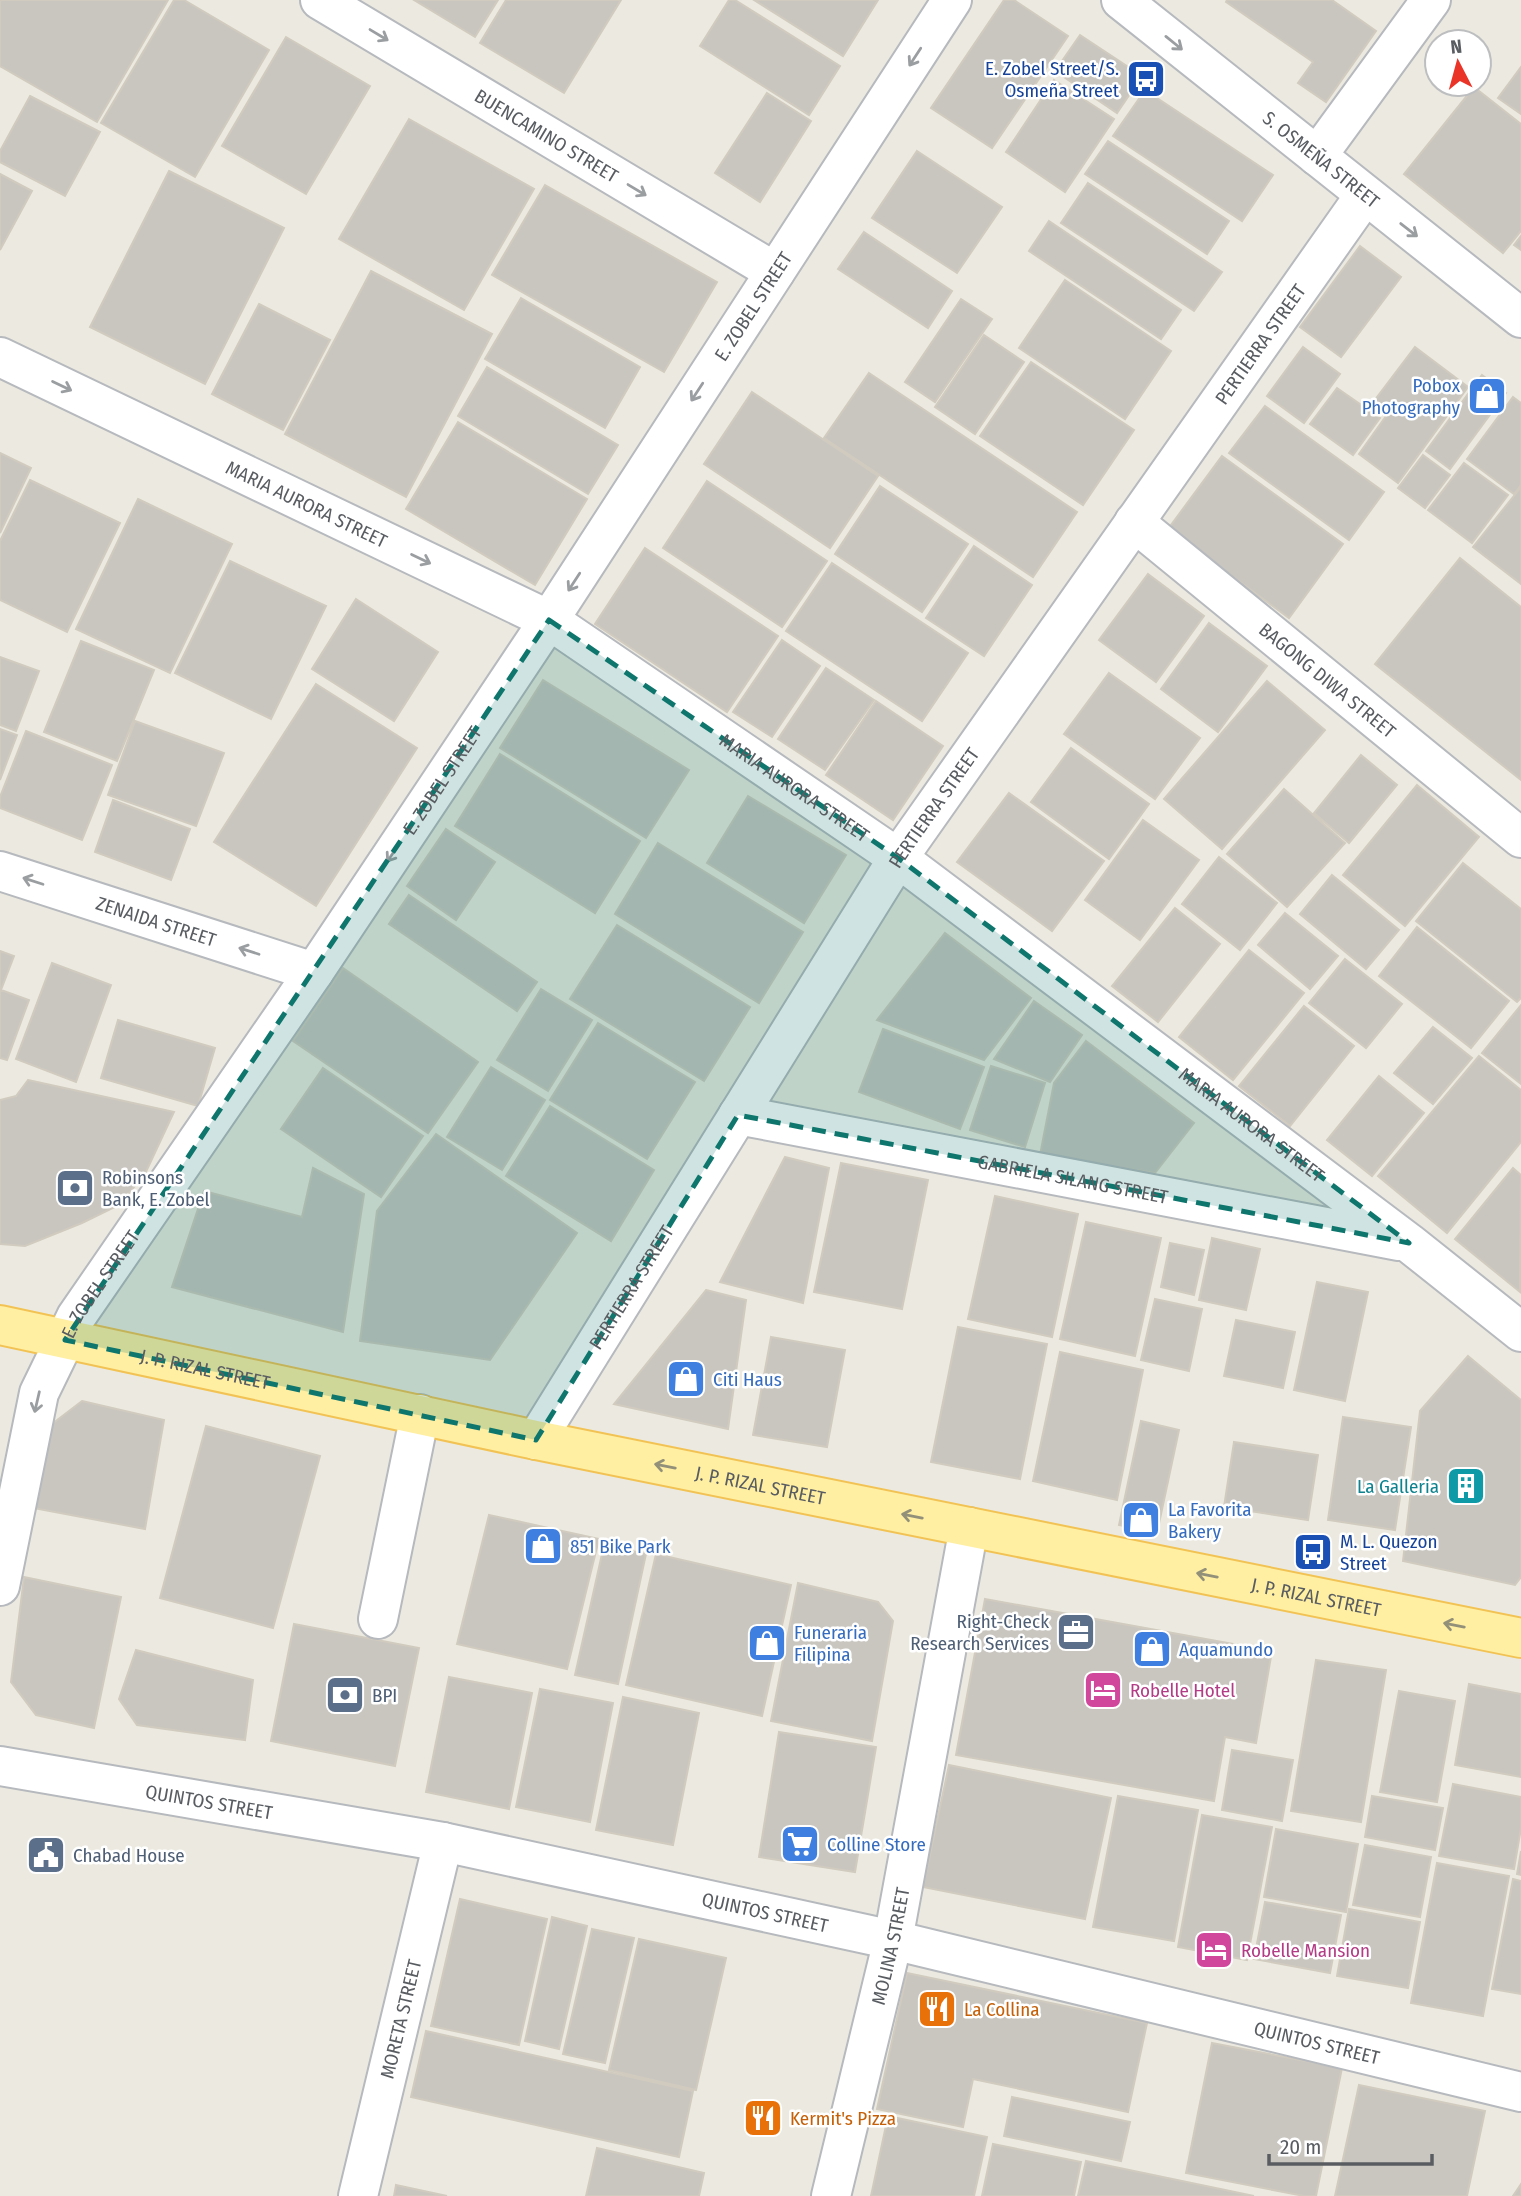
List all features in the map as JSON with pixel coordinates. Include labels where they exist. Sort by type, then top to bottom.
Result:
[{"type":"main road","name":"J. P. RIZAL STREET","points":[[0,1325],[536,1440],[1521,1638]]},
{"type":"street","name":"BUENCAMINO STREET","points":[[320,0],[775,272]]},
{"type":"street","name":"E. ZOBEL STREET","points":[[0,1586],[39,1392],[76,1317],[314,972],[549,620],[952,0]]},
{"type":"street","name":"S. OSMEÑA STREET","points":[[1121,0],[1521,318]]},
{"type":"street","points":[[1317,156],[1431,0]]},
{"type":"street","name":"PERTIERRA STREET","points":[[536,1440],[898,858],[1365,195]]},
{"type":"street","name":"MARIA AURORA STREET","points":[[0,357],[549,620],[898,858],[1409,1243],[1521,1332]]},
{"type":"street","name":"BAGONG DIWA STREET","points":[[1133,522],[1521,838]]},
{"type":"street","name":"ZENAIDA STREET","points":[[0,871],[314,972]]},
{"type":"street","name":"GABRIELA SILANG STREET","points":[[738,1115],[1409,1243]]},
{"type":"street","points":[[377,1619],[420,1414]]},
{"type":"street","name":"MOLINA STREET","points":[[831,2196],[892,1940],[969,1527]]},
{"type":"street","name":"QUINTOS STREET","points":[[0,1766],[443,1842],[892,1940],[1521,2092]]},
{"type":"street","name":"MORETA STREET","points":[[358,2196],[443,1842]]},
{"type":"highlighted area","points":[[549,620],[898,858],[1409,1243],[738,1115],[536,1440],[65,1340]]},
{"type":"building","points":[[0,0],[168,0],[97,122],[0,66]]},
{"type":"building","points":[[174,0],[184,0],[269,50],[195,177],[101,123]]},
{"type":"building","points":[[414,0],[498,0],[475,37]]},
{"type":"building","points":[[506,0],[621,0],[564,93],[480,43]]},
{"type":"building","points":[[729,0],[735,0],[840,66],[809,115],[700,46]]},
{"type":"building","points":[[754,0],[878,0],[843,56]]},
{"type":"building","points":[[1004,0],[1014,0],[1068,36],[992,148],[931,108]]},
{"type":"building","points":[[1332,0],[1376,31],[1326,102],[1298,83],[1313,62],[1226,2]]},
{"type":"building","points":[[1080,35],[1142,76],[1117,113],[1055,71]]},
{"type":"building","points":[[286,37],[370,86],[306,194],[222,146]]},
{"type":"building","points":[[1521,67],[1521,114],[1498,98]]},
{"type":"building","points":[[1054,80],[1114,119],[1065,192],[1006,152]]},
{"type":"building","points":[[1145,90],[1273,175],[1242,221],[1113,136]]},
{"type":"building","points":[[767,93],[811,121],[760,202],[715,173]]},
{"type":"building","points":[[30,96],[100,132],[65,196],[0,162],[0,151]]},
{"type":"building","points":[[1465,98],[1488,98],[1521,124],[1521,231],[1503,253],[1404,174]]},
{"type":"building","points":[[409,119],[534,189],[464,310],[339,239]]},
{"type":"building","points":[[1108,141],[1229,221],[1207,254],[1085,174]]},
{"type":"building","points":[[917,151],[1002,207],[957,273],[872,218]]},
{"type":"building","points":[[169,171],[284,228],[205,384],[90,327]]},
{"type":"building","points":[[0,174],[32,191],[0,250]]},
{"type":"building","points":[[1088,183],[1222,272],[1194,311],[1061,223]]},
{"type":"building","points":[[545,185],[717,282],[664,372],[492,275]]},
{"type":"building","points":[[1049,221],[1181,310],[1161,339],[1029,251]]},
{"type":"building","points":[[864,232],[952,291],[928,328],[838,269]]},
{"type":"building","points":[[1521,236],[1521,250],[1514,245]]},
{"type":"building","points":[[1360,246],[1401,277],[1341,357],[1300,327]]},
{"type":"building","points":[[371,271],[492,334],[406,497],[285,434]]},
{"type":"building","points":[[1065,280],[1171,351],[1125,419],[1019,348]]},
{"type":"building","points":[[521,298],[640,367],[605,428],[485,359]]},
{"type":"building","points":[[961,299],[992,319],[935,402],[905,382]]},
{"type":"building","points":[[259,304],[330,340],[283,430],[212,394]]},
{"type":"building","points":[[984,335],[1024,362],[975,434],[935,407]]},
{"type":"building","points":[[1303,347],[1340,374],[1304,423],[1267,396]]},
{"type":"building","points":[[1415,347],[1468,387],[1398,483],[1359,454],[1386,416],[1371,405]]},
{"type":"building","points":[[1031,362],[1134,430],[1083,505],[980,436]]},
{"type":"building","points":[[487,367],[618,445],[588,494],[458,416]]},
{"type":"building","points":[[869,373],[1077,512],[1033,577],[824,438]]},
{"type":"building","points":[[1482,375],[1506,393],[1450,469],[1426,451]]},
{"type":"building","points":[[1337,388],[1380,418],[1353,455],[1310,424]]},
{"type":"building","points":[[752,392],[878,476],[830,548],[704,464]]},
{"type":"building","points":[[1513,397],[1521,403],[1521,485],[1514,494],[1467,459]]},
{"type":"building","points":[[1265,406],[1384,492],[1349,540],[1229,453]]},
{"type":"building","points":[[458,422],[587,499],[535,585],[406,509]]},
{"type":"building","points":[[0,453],[31,468],[0,533]]},
{"type":"building","points":[[1423,455],[1450,475],[1425,508],[1398,488]]},
{"type":"building","points":[[1222,456],[1343,544],[1289,618],[1168,529]]},
{"type":"building","points":[[1464,463],[1508,495],[1472,543],[1428,510]]},
{"type":"building","points":[[30,480],[120,523],[67,632],[0,600],[0,541]]},
{"type":"building","points":[[707,481],[827,561],[782,627],[663,548]]},
{"type":"building","points":[[880,486],[968,544],[922,612],[835,554]]},
{"type":"building","points":[[1521,487],[1521,584],[1473,547]]},
{"type":"building","points":[[138,499],[232,544],[170,673],[76,629]]},
{"type":"building","points":[[974,546],[1032,585],[984,656],[926,618]]},
{"type":"building","points":[[645,548],[778,636],[727,712],[595,624]]},
{"type":"building","points":[[1460,558],[1521,607],[1521,780],[1375,664]]},
{"type":"building","points":[[230,561],[326,606],[271,719],[175,673]]},
{"type":"building","points":[[832,563],[968,653],[922,721],[786,631]]},
{"type":"building","points":[[1148,574],[1204,616],[1156,682],[1099,640]]},
{"type":"building","points":[[356,599],[438,652],[394,721],[312,669]]},
{"type":"building","points":[[1209,623],[1267,666],[1218,732],[1161,689]]},
{"type":"building","points":[[782,640],[820,666],[772,737],[733,712]]},
{"type":"building","points":[[81,641],[154,670],[117,761],[44,732]]},
{"type":"building","points":[[0,657],[39,671],[16,731],[0,725]]},
{"type":"building","points":[[826,668],[874,700],[825,770],[778,739]]},
{"type":"building","points":[[1109,673],[1200,738],[1155,799],[1064,734]]},
{"type":"building","points":[[543,680],[689,770],[646,838],[500,748]]},
{"type":"building","points":[[1267,681],[1325,730],[1222,849],[1164,799]]},
{"type":"building","points":[[316,684],[417,748],[316,906],[214,842]]},
{"type":"building","points":[[876,701],[943,746],[893,820],[826,775]]},
{"type":"building","points":[[135,721],[224,753],[196,826],[108,795]]},
{"type":"building","points":[[0,729],[17,735],[0,780]]},
{"type":"building","points":[[26,731],[112,765],[82,840],[0,808],[0,797]]},
{"type":"building","points":[[1071,748],[1149,804],[1109,859],[1031,802]]},
{"type":"building","points":[[500,754],[640,841],[595,913],[455,826]]},
{"type":"building","points":[[1361,755],[1397,785],[1349,843],[1314,813]]},
{"type":"building","points":[[1417,785],[1479,837],[1405,926],[1343,875]]},
{"type":"building","points":[[1284,789],[1345,843],[1287,907],[1227,854]]},
{"type":"building","points":[[1009,793],[1104,861],[1052,931],[957,862]]},
{"type":"building","points":[[748,796],[846,855],[804,923],[707,863]]},
{"type":"building","points":[[113,800],[190,829],[171,880],[95,852]]},
{"type":"building","points":[[1143,820],[1199,860],[1140,940],[1085,900]]},
{"type":"building","points":[[446,829],[495,862],[456,920],[407,886]]},
{"type":"building","points":[[658,843],[803,932],[759,1003],[615,914]]},
{"type":"building","points":[[1219,857],[1277,903],[1240,950],[1182,904]]},
{"type":"building","points":[[1463,863],[1521,909],[1521,998],[1517,1002],[1416,921]]},
{"type":"building","points":[[1332,875],[1399,930],[1366,969],[1300,914]]},
{"type":"building","points":[[409,895],[537,982],[517,1011],[389,924]]},
{"type":"building","points":[[1175,908],[1220,944],[1158,1022],[1112,986]]},
{"type":"building","points":[[1285,913],[1338,956],[1310,989],[1258,945]]},
{"type":"building","points":[[617,925],[750,1007],[704,1081],[570,999]]},
{"type":"building","points":[[1417,927],[1509,1001],[1471,1048],[1379,976]]},
{"type":"building","points":[[945,933],[1031,998],[984,1060],[877,1020]]},
{"type":"building","points":[[1249,950],[1304,993],[1233,1080],[1179,1037]]},
{"type":"building","points":[[0,951],[14,956],[1,990],[29,1000],[7,1060],[0,1058]]},
{"type":"building","points":[[1345,959],[1402,1004],[1366,1048],[1309,1003]]},
{"type":"building","points":[[52,963],[111,985],[76,1082],[16,1059]]},
{"type":"building","points":[[343,968],[478,1062],[428,1133],[293,1041]]},
{"type":"building","points":[[541,989],[592,1020],[548,1091],[497,1060]]},
{"type":"building","points":[[1034,1001],[1082,1035],[1050,1082],[994,1059]]},
{"type":"building","points":[[1521,1005],[1521,1084],[1482,1053]]},
{"type":"building","points":[[1304,1006],[1354,1046],[1290,1126],[1239,1086]]},
{"type":"building","points":[[118,1020],[215,1048],[198,1106],[101,1078]]},
{"type":"building","points":[[598,1023],[695,1082],[647,1159],[550,1100]]},
{"type":"building","points":[[1433,1027],[1472,1058],[1433,1104],[1394,1073]]},
{"type":"building","points":[[883,1029],[984,1067],[960,1129],[859,1092]]},
{"type":"building","points":[[1086,1041],[1194,1123],[1155,1173],[1040,1155],[1054,1083]]},
{"type":"building","points":[[1479,1056],[1521,1090],[1521,1142],[1447,1233],[1378,1176]]},
{"type":"building","points":[[991,1066],[1045,1083],[1025,1147],[970,1130]]},
{"type":"building","points":[[491,1067],[545,1100],[502,1170],[447,1137]]},
{"type":"building","points":[[323,1068],[423,1136],[381,1197],[281,1129]]},
{"type":"building","points":[[1379,1076],[1424,1113],[1372,1176],[1327,1140]]},
{"type":"building","points":[[28,1080],[174,1112],[145,1174],[119,1205],[25,1246],[0,1244],[0,1100],[16,1096]]},
{"type":"building","points":[[550,1106],[654,1170],[611,1241],[506,1176]]},
{"type":"building","points":[[436,1134],[577,1233],[490,1360],[360,1341],[377,1211]]},
{"type":"building","points":[[785,1157],[829,1168],[803,1303],[720,1282]]},
{"type":"building","points":[[841,1163],[928,1180],[902,1309],[814,1292]]},
{"type":"building","points":[[313,1168],[364,1194],[343,1332],[172,1287],[204,1191],[302,1217]]},
{"type":"building","points":[[1513,1168],[1521,1175],[1520,1292],[1455,1239]]},
{"type":"building","points":[[995,1196],[1078,1214],[1052,1337],[968,1319]]},
{"type":"building","points":[[1086,1222],[1161,1238],[1135,1356],[1060,1339]]},
{"type":"building","points":[[1212,1238],[1260,1249],[1246,1310],[1199,1300]]},
{"type":"building","points":[[1170,1243],[1204,1250],[1194,1295],[1161,1287]]},
{"type":"building","points":[[1317,1282],[1368,1292],[1345,1401],[1294,1390]]},
{"type":"building","points":[[706,1290],[746,1300],[728,1429],[614,1404]]},
{"type":"building","points":[[1155,1299],[1202,1309],[1189,1371],[1141,1360]]},
{"type":"building","points":[[1236,1320],[1295,1332],[1283,1388],[1224,1376]]},
{"type":"building","points":[[958,1327],[1047,1344],[1020,1479],[931,1462]]},
{"type":"building","points":[[771,1337],[845,1350],[827,1447],[753,1435]]},
{"type":"building","points":[[1060,1352],[1143,1370],[1117,1500],[1033,1481]]},
{"type":"building","name":"La Galleria","points":[[1468,1356],[1521,1400],[1521,1577],[1515,1585],[1403,1561],[1420,1411]]},
{"type":"building","points":[[82,1401],[164,1420],[145,1529],[28,1507],[44,1430]]},
{"type":"building","points":[[1343,1417],[1411,1427],[1395,1530],[1328,1520]]},
{"type":"building","points":[[1141,1421],[1179,1430],[1157,1533],[1119,1525]]},
{"type":"building","points":[[206,1426],[320,1456],[273,1628],[160,1598]]},
{"type":"building","points":[[1234,1442],[1318,1455],[1308,1520],[1224,1507]]},
{"type":"building","points":[[489,1515],[599,1539],[567,1669],[457,1644]]},
{"type":"building","points":[[604,1545],[646,1554],[618,1684],[575,1675]]},
{"type":"building","points":[[656,1554],[791,1585],[762,1716],[626,1685]]},
{"type":"building","points":[[24,1577],[121,1597],[94,1728],[36,1715],[11,1682]]},
{"type":"building","points":[[798,1583],[878,1602],[893,1621],[872,1741],[771,1721]]},
{"type":"building","points":[[985,1599],[1272,1651],[1256,1743],[1225,1737],[1214,1801],[956,1755]]},
{"type":"building","name":"BPI","points":[[294,1624],[419,1648],[395,1766],[271,1741]]},
{"type":"building","points":[[136,1650],[253,1680],[245,1740],[137,1725],[119,1699]]},
{"type":"building","points":[[1316,1660],[1386,1670],[1361,1822],[1291,1811]]},
{"type":"building","points":[[449,1677],[532,1693],[509,1809],[426,1792]]},
{"type":"building","points":[[1469,1684],[1521,1694],[1521,1777],[1455,1765]]},
{"type":"building","points":[[540,1689],[613,1703],[590,1822],[516,1807]]},
{"type":"building","points":[[1399,1691],[1455,1701],[1437,1802],[1380,1792]]},
{"type":"building","points":[[623,1697],[699,1713],[673,1845],[596,1830]]},
{"type":"building","points":[[779,1732],[876,1747],[855,1872],[759,1857]]},
{"type":"building","points":[[1232,1750],[1293,1760],[1282,1821],[1222,1810]]},
{"type":"building","points":[[949,1765],[1111,1798],[1085,1919],[923,1887]]},
{"type":"building","points":[[1453,1784],[1521,1797],[1521,1828],[1514,1869],[1439,1856]]},
{"type":"building","points":[[1118,1796],[1198,1810],[1174,1941],[1093,1927]]},
{"type":"building","points":[[1372,1796],[1443,1808],[1435,1850],[1365,1837]]},
{"type":"building","points":[[1202,1815],[1272,1827],[1247,1960],[1178,1947]]},
{"type":"building","points":[[1276,1829],[1358,1844],[1346,1912],[1264,1897]]},
{"type":"building","points":[[1365,1845],[1431,1857],[1420,1917],[1353,1905]]},
{"type":"building","points":[[1521,1851],[1521,1875],[1517,1874]]},
{"type":"building","points":[[1437,1863],[1509,1876],[1483,2016],[1411,2003]]},
{"type":"building","points":[[1513,1879],[1521,1881],[1521,1994],[1492,1989]]},
{"type":"building","points":[[460,1899],[547,1919],[519,2045],[431,2026]]},
{"type":"building","points":[[1265,1902],[1341,1915],[1330,1973],[1254,1959]]},
{"type":"building","points":[[1349,1909],[1420,1922],[1408,1988],[1337,1976]]},
{"type":"building","points":[[552,1917],[587,1926],[559,2049],[525,2041]]},
{"type":"building","points":[[592,1929],[634,1938],[605,2063],[563,2054]]},
{"type":"building","points":[[639,1939],[726,1958],[696,2090],[609,2070]]},
{"type":"building","points":[[907,1973],[1147,2023],[1128,2112],[973,2079],[963,2127],[877,2109]]},
{"type":"building","points":[[426,2031],[693,2091],[679,2157],[411,2097]]},
{"type":"building","points":[[1212,2043],[1342,2068],[1316,2196],[1186,2173]]},
{"type":"building","points":[[1359,2085],[1485,2111],[1467,2196],[1335,2196]]},
{"type":"building","points":[[1012,2097],[1130,2122],[1121,2161],[1004,2136]]},
{"type":"building","points":[[888,2116],[987,2137],[974,2196],[871,2196]]},
{"type":"building","points":[[993,2144],[1081,2162],[1074,2196],[982,2196]]},
{"type":"building","points":[[597,2148],[704,2173],[699,2196],[586,2196]]},
{"type":"building","points":[[1086,2161],[1254,2196],[1078,2196]]},
{"type":"building","points":[[1521,2184],[1521,2196],[1513,2196]]},
{"type":"building","points":[[396,2185],[447,2196],[394,2196]]},
{"type":"place","name":"E. Zobel Street/S. Osmeña Street","points":[[1146,79]]},
{"type":"place","name":"Pobox Photography","points":[[1487,396]]},
{"type":"place","name":"Robinsons Bank, E. Zobel","points":[[75,1188]]},
{"type":"place","name":"Citi Haus","points":[[686,1379]]},
{"type":"place","name":"La Galleria","points":[[1466,1486]]},
{"type":"place","name":"La Favorita Bakery","points":[[1141,1520]]},
{"type":"place","name":"851 Bike Park","points":[[543,1546]]},
{"type":"place","name":"M. L. Quezon Street","points":[[1313,1552]]},
{"type":"place","name":"Right-Check Research Services","points":[[1076,1632]]},
{"type":"place","name":"Funeraria Filipina","points":[[767,1643]]},
{"type":"place","name":"Aquamundo","points":[[1152,1649]]},
{"type":"place","name":"Robelle Hotel","points":[[1103,1690]]},
{"type":"place","name":"BPI","points":[[345,1695]]},
{"type":"place","name":"Colline Store","points":[[800,1844]]},
{"type":"place","name":"Chabad House","points":[[46,1855]]},
{"type":"place","name":"Robelle Mansion","points":[[1214,1950]]},
{"type":"place","name":"La Collina","points":[[937,2009]]},
{"type":"place","name":"Kermit's Pizza","points":[[763,2118]]}]
